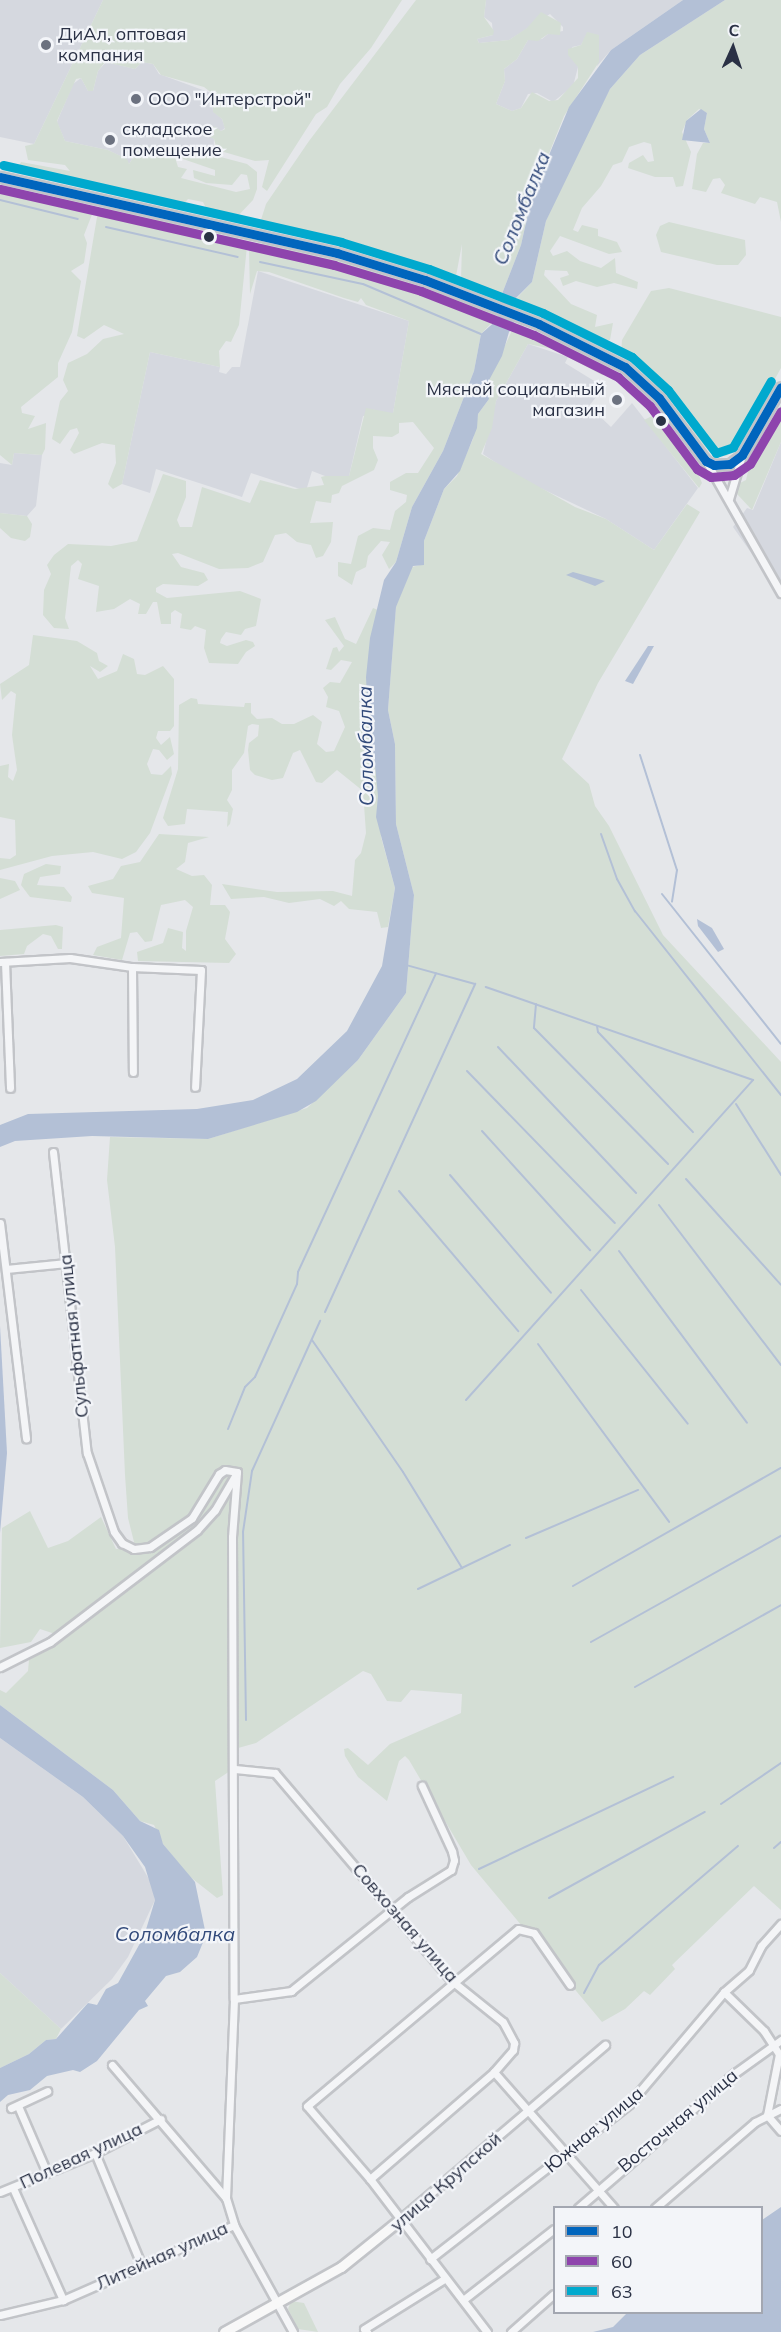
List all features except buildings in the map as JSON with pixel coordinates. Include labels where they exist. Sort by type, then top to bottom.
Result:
[{"type":"main road","points":[[0,177],[337,253],[477,299],[539,324],[626,367],[659,398],[706,461],[730,464],[742,455],[781,387]]},
{"type":"main road","name":"улица Крупской","points":[[224,2332],[277,2306],[341,2267],[398,2221]]},
{"type":"street","points":[[729,499],[742,455]]},
{"type":"street","points":[[706,461],[781,593]]},
{"type":"street","points":[[10,1088],[3,962],[70,958],[132,967],[201,970],[195,1088]]},
{"type":"street","points":[[132,967],[133,1072]]},
{"type":"street","name":"Сульфатная улица","points":[[53,1152],[87,1453],[108,1516],[122,1543],[134,1549],[150,1547],[192,1518],[219,1474],[225,1470],[237,1472]]},
{"type":"street","points":[[0,1222],[26,1438]]},
{"type":"street","points":[[6,1269],[67,1263]]},
{"type":"street","points":[[0,1667],[50,1642],[197,1530],[215,1510],[237,1472]]},
{"type":"street","points":[[226,2198],[234,1999],[235,1769],[232,1537],[237,1472]]},
{"type":"street","name":"Совхозная улица","points":[[235,1769],[276,1773],[452,1981],[494,2012],[512,2038],[513,2050],[494,2072],[370,2179]]},
{"type":"street","points":[[234,1999],[285,1994],[453,1865],[452,1851],[422,1786]]},
{"type":"street","name":"Южная улица","points":[[430,2259],[629,2104],[724,1992],[749,1970],[761,1946],[781,1924]]},
{"type":"street","points":[[487,2332],[398,2221],[370,2179],[307,2106],[452,1981],[522,1928],[534,1933],[570,1985]]},
{"type":"street","points":[[724,1992],[777,2041],[779,2054],[767,2115]]},
{"type":"street","name":"Восточная улица","points":[[581,2206],[777,2041]]},
{"type":"street","name":"улица Крупской","points":[[398,2221],[605,2045]]},
{"type":"street","name":"Литейная улица","points":[[0,2315],[63,2300],[234,2225],[226,2198],[161,2119],[112,2065]]},
{"type":"street","points":[[494,2072],[565,2156],[612,2206]]},
{"type":"street","points":[[47,2091],[14,2107],[47,2173]]},
{"type":"street","points":[[657,2206],[767,2115],[781,2109]]},
{"type":"street","points":[[767,2115],[781,2131]]},
{"type":"street","name":"Полевая улица","points":[[0,2192],[95,2153],[161,2119]]},
{"type":"street","points":[[95,2153],[141,2264]]},
{"type":"street","points":[[13,2188],[63,2300]]},
{"type":"street","points":[[234,2225],[293,2332]]},
{"type":"street","points":[[463,2300],[553,2231]]},
{"type":"street","points":[[367,2332],[364,2329],[444,2279]]},
{"type":"street","points":[[511,2332],[553,2296]]},
{"type":"shaded area","name":"ДиАл, оптовая компания","points":[[0,0],[103,0],[34,144],[0,137]]},
{"type":"shaded area","points":[[103,0],[402,0],[371,48],[340,84],[327,107],[316,114],[267,191],[262,187],[269,160],[255,161],[217,150],[214,139],[208,136],[214,126],[221,131],[225,129],[222,119],[213,112],[213,94],[204,87],[161,75],[153,64],[142,62],[135,69],[105,62],[98,71],[93,91],[88,91],[81,78],[76,79],[57,121],[65,141],[108,150],[127,159],[129,164],[141,145],[152,147],[158,156],[164,155],[167,149],[174,154],[178,167],[187,169],[181,178],[236,192],[250,189],[247,175],[241,174],[232,185],[206,183],[194,178],[193,170],[215,176],[215,170],[183,159],[178,151],[213,155],[247,164],[257,172],[257,189],[253,200],[234,220],[209,214],[203,202],[188,199],[181,207],[171,207],[94,188],[92,181],[80,185],[18,168],[21,162],[70,171],[65,165],[28,160],[25,146],[34,144]]},
{"type":"shaded area","points":[[416,0],[486,0],[484,17],[494,31],[493,35],[477,39],[479,43],[509,40],[527,28],[541,12],[561,23],[560,35],[548,34],[538,41],[528,40],[517,59],[504,69],[505,81],[496,104],[512,111],[521,108],[532,92],[549,101],[558,100],[578,78],[578,67],[568,55],[568,49],[581,45],[587,32],[599,35],[599,62],[564,116],[532,196],[521,245],[500,299],[461,281],[462,244],[456,276],[449,281],[286,229],[262,226],[260,223],[266,204],[309,141]]},
{"type":"shaded area","points":[[486,0],[683,0],[611,50],[597,66],[599,36],[586,36],[581,45],[572,47],[578,67],[573,86],[553,102],[537,93],[528,94],[521,108],[512,111],[496,104],[505,81],[504,69],[517,59],[528,40],[542,39],[548,34],[563,31],[563,27],[550,14],[509,40],[479,43],[477,39],[493,35],[492,23],[484,17]]},
{"type":"shaded area","points":[[725,0],[781,0],[781,222],[777,202],[760,197],[755,204],[721,193],[725,185],[720,178],[713,179],[706,192],[692,189],[697,154],[703,143],[710,143],[704,129],[707,113],[699,109],[687,120],[682,132],[691,152],[683,186],[676,187],[673,177],[655,177],[628,168],[629,163],[643,155],[648,162],[654,161],[651,144],[644,142],[629,147],[622,162],[613,165],[601,186],[582,208],[573,230],[578,232],[582,225],[598,229],[598,236],[617,242],[622,252],[609,254],[560,236],[550,251],[553,256],[567,251],[580,261],[601,268],[615,258],[616,273],[638,282],[637,289],[614,283],[597,287],[576,281],[563,286],[560,278],[569,275],[567,271],[545,270],[544,275],[571,304],[597,315],[595,327],[613,323],[610,340],[599,341],[550,316],[517,306],[515,300],[532,282],[546,221],[565,176],[610,89],[640,55]]},
{"type":"shaded area","points":[[106,62],[135,69],[142,62],[153,64],[159,74],[211,93],[213,111],[222,119],[225,128],[221,131],[214,127],[208,134],[214,139],[213,155],[179,156],[170,150],[158,156],[154,149],[141,145],[129,164],[126,159],[108,150],[65,141],[57,122],[73,84],[81,78],[88,91],[93,91],[98,71]]},
{"type":"shaded area","points":[[0,186],[83,203],[93,212],[84,235],[87,243],[84,263],[71,271],[81,281],[72,332],[58,363],[58,377],[21,407],[22,413],[35,416],[28,429],[46,423],[45,449],[42,455],[14,453],[12,465],[0,455]]},
{"type":"shaded area","points":[[103,208],[191,227],[206,232],[206,237],[234,235],[247,246],[239,325],[231,342],[226,341],[219,351],[220,367],[150,352],[122,484],[113,489],[108,484],[116,463],[115,445],[102,443],[74,454],[70,450],[79,433],[77,428],[70,430],[60,444],[52,439],[60,401],[68,391],[63,380],[68,363],[87,354],[103,339],[124,334],[104,325],[84,339],[77,336],[97,217]]},
{"type":"shaded area","points":[[669,222],[745,240],[746,255],[738,265],[717,265],[661,252],[656,235],[660,226]]},
{"type":"shaded area","points":[[263,243],[342,260],[500,314],[481,334],[474,371],[443,451],[412,507],[396,562],[389,569],[382,555],[390,542],[381,541],[368,556],[366,567],[356,572],[352,585],[338,576],[338,562],[351,564],[358,536],[373,528],[390,530],[395,511],[406,502],[407,495],[390,490],[390,482],[406,473],[418,473],[434,448],[413,422],[399,423],[399,433],[392,437],[373,436],[373,448],[378,460],[374,470],[342,486],[339,493],[332,495],[331,503],[316,501],[310,523],[333,522],[331,542],[323,556],[316,558],[311,545],[297,542],[286,533],[275,535],[263,562],[248,568],[219,569],[178,553],[172,554],[181,567],[204,573],[208,580],[198,586],[163,584],[156,588],[156,592],[167,598],[240,591],[261,599],[256,626],[245,629],[241,635],[226,632],[221,639],[220,643],[227,646],[246,640],[253,642],[255,646],[246,652],[238,664],[209,663],[204,648],[206,630],[195,626],[191,630],[180,628],[182,614],[175,610],[171,613],[171,624],[161,624],[157,602],[153,602],[146,614],[138,614],[140,604],[130,599],[114,609],[96,612],[99,586],[78,579],[82,564],[78,560],[71,566],[65,618],[69,629],[54,628],[43,615],[44,590],[51,574],[47,565],[54,555],[68,544],[111,546],[137,541],[163,474],[186,481],[186,497],[177,520],[180,527],[192,527],[202,487],[250,503],[260,480],[295,489],[324,485],[321,477],[325,476],[349,476],[366,408],[393,413],[409,321],[366,305],[361,298],[358,302],[269,272],[257,271],[250,294],[249,251]]},
{"type":"shaded area","points":[[258,271],[409,321],[393,413],[363,416],[349,476],[325,476],[312,471],[306,491],[251,473],[242,497],[156,469],[150,493],[122,484],[150,352],[220,367],[219,372],[226,374],[232,367],[240,367]]},
{"type":"shaded area","points":[[669,288],[781,317],[781,368],[736,449],[726,456],[713,454],[704,446],[664,391],[652,383],[647,367],[628,363],[621,354],[622,340],[651,291]]},
{"type":"shaded area","points":[[515,324],[522,325],[532,334],[553,336],[588,353],[610,367],[610,373],[602,375],[553,349],[528,344],[496,401],[492,428],[481,454],[575,507],[606,519],[654,550],[687,504],[700,512],[598,683],[562,759],[589,784],[595,806],[609,826],[663,935],[781,1062],[781,1910],[754,1886],[672,1965],[675,1969],[650,1995],[644,1991],[625,2009],[602,2022],[471,1865],[409,1760],[405,1756],[399,1761],[387,1801],[358,1777],[345,1756],[344,1749],[348,1748],[368,1765],[390,1744],[461,1713],[462,1694],[411,1690],[401,1702],[387,1701],[371,1674],[363,1671],[256,1743],[231,1750],[233,1769],[215,1781],[223,1895],[217,1898],[189,1876],[163,1844],[154,1825],[140,1821],[113,1790],[0,1705],[0,1690],[6,1693],[28,1671],[29,1660],[54,1645],[55,1634],[40,1629],[31,1642],[0,1648],[2,1528],[30,1511],[48,1548],[68,1541],[101,1517],[116,1549],[135,1546],[128,1518],[125,1475],[115,1247],[107,1180],[110,1137],[208,1139],[307,1108],[358,1060],[406,993],[414,895],[396,824],[395,744],[388,710],[396,606],[412,567],[424,564],[424,541],[444,489],[457,476],[473,439],[478,414],[489,399],[487,384]]},
{"type":"shaded area","points":[[528,344],[568,357],[565,363],[604,387],[589,406],[611,427],[632,403],[698,488],[654,550],[606,519],[517,477],[483,454],[496,401]]},
{"type":"shaded area","points":[[781,405],[781,442],[752,510],[737,494],[738,484],[746,480],[751,459]]},
{"type":"shaded area","points":[[654,415],[697,471],[702,483],[699,488],[644,420]]},
{"type":"shaded area","points":[[781,442],[781,595],[733,527],[747,508],[753,510]]},
{"type":"shaded area","points":[[14,453],[42,455],[36,506],[27,516],[0,513],[0,463],[12,465]]},
{"type":"shaded area","points":[[0,513],[27,516],[32,524],[30,537],[25,541],[11,538],[0,528]]},
{"type":"shaded area","points":[[373,608],[378,610],[381,837],[395,888],[388,927],[381,928],[377,912],[349,909],[341,901],[334,906],[320,899],[289,903],[264,897],[231,899],[222,884],[277,892],[333,891],[352,896],[355,860],[361,853],[366,833],[363,791],[337,770],[322,783],[316,782],[300,750],[293,753],[283,778],[272,780],[255,775],[250,770],[248,750],[249,743],[258,736],[259,725],[252,724],[248,726],[244,753],[232,770],[232,790],[227,800],[233,809],[230,824],[227,827],[228,812],[187,809],[185,824],[168,826],[163,818],[178,769],[179,705],[191,698],[197,699],[198,704],[244,707],[245,703],[251,703],[251,713],[257,719],[272,718],[282,724],[294,724],[313,715],[322,722],[317,744],[326,752],[334,751],[345,727],[339,711],[326,707],[328,697],[323,688],[330,682],[340,683],[352,662],[341,660],[331,670],[326,669],[333,648],[337,647],[339,652],[344,646],[325,620],[335,617],[345,639],[356,644]]},
{"type":"shaded area","points":[[33,635],[77,641],[97,653],[99,661],[108,666],[100,672],[90,666],[98,679],[117,671],[123,654],[134,659],[137,674],[145,675],[163,666],[174,679],[174,726],[170,731],[158,731],[156,738],[161,745],[170,737],[174,754],[167,760],[159,750],[153,749],[147,764],[151,774],[162,775],[171,766],[172,774],[150,833],[136,852],[122,859],[93,852],[52,856],[0,870],[0,858],[10,859],[16,855],[15,820],[0,817],[0,766],[9,764],[8,777],[13,781],[17,770],[12,735],[16,694],[11,691],[2,700],[0,684],[29,665]]},
{"type":"shaded area","points":[[159,834],[209,837],[188,843],[185,862],[176,869],[192,876],[204,875],[212,885],[210,905],[225,905],[230,912],[225,939],[236,954],[229,963],[138,961],[137,952],[163,943],[168,928],[183,932],[182,948],[186,951],[186,931],[193,907],[185,900],[161,905],[152,941],[145,942],[137,932],[130,933],[122,960],[93,955],[97,947],[121,938],[124,898],[92,893],[88,886],[113,879],[121,866],[140,862]]},
{"type":"shaded area","points":[[46,864],[61,866],[60,874],[40,877],[37,885],[64,887],[72,897],[71,902],[30,897],[21,885],[24,874]]},
{"type":"shaded area","points":[[0,878],[15,881],[20,890],[0,899]]},
{"type":"shaded area","points":[[56,925],[63,927],[62,949],[58,949],[51,936],[43,934],[27,946],[24,954],[0,956],[0,930]]},
{"type":"shaded area","points":[[0,1738],[83,1797],[123,1836],[152,1884],[155,1900],[128,1957],[112,1979],[61,2029],[0,1973]]},
{"type":"shaded area","points":[[0,1973],[61,2029],[56,2039],[46,2040],[29,2054],[0,2068]]},
{"type":"shaded area","points":[[291,2301],[304,2303],[318,2332],[298,2329],[288,2309]]},
{"type":"water","name":"Соломбалка","points":[[683,0],[725,0],[640,55],[610,89],[546,221],[532,282],[514,300],[510,319],[516,324],[509,332],[502,356],[487,384],[489,399],[478,414],[477,428],[460,471],[444,489],[424,541],[424,565],[413,566],[396,607],[388,710],[395,744],[396,824],[414,895],[406,993],[358,1060],[316,1101],[297,1112],[208,1139],[92,1136],[15,1141],[0,1147],[0,1125],[28,1114],[197,1109],[253,1100],[297,1079],[347,1031],[382,966],[395,888],[376,817],[378,796],[374,755],[369,741],[366,677],[370,638],[384,580],[396,562],[412,507],[443,451],[474,371],[481,334],[498,319],[500,299],[521,245],[532,196],[569,107],[611,50]]},
{"type":"water","points":[[701,109],[707,113],[704,129],[710,143],[682,140],[686,121]]},
{"type":"water","points":[[573,572],[605,581],[595,586],[566,575]]},
{"type":"water","points":[[648,646],[654,646],[633,684],[625,681]]},
{"type":"water","points":[[697,919],[712,928],[724,949],[718,952],[698,926]]},
{"type":"water","points":[[0,1326],[7,1453],[0,1533]]},
{"type":"water","name":"Соломбалка","points":[[0,1705],[113,1790],[140,1821],[159,1830],[163,1844],[195,1882],[206,1935],[197,1957],[180,1972],[166,1976],[145,2001],[148,2006],[139,2010],[97,2061],[80,2072],[73,2070],[47,2076],[30,2090],[8,2095],[0,2102],[0,2068],[29,2054],[46,2040],[56,2039],[88,2003],[97,2005],[106,1989],[118,1983],[144,1936],[155,1900],[145,1867],[123,1836],[83,1797],[0,1738]]},
{"type":"water","points":[[781,2207],[781,2332],[593,2332],[613,2327],[626,2314],[763,2314],[763,2219]]},
{"type":"waterway","points":[[0,200],[78,219]]},
{"type":"waterway","points":[[106,227],[238,257]]},
{"type":"waterway","points":[[260,262],[363,284],[481,334]]},
{"type":"waterway","points":[[640,755],[677,870],[672,902]]},
{"type":"waterway","points":[[601,834],[617,879],[635,911],[781,1095]]},
{"type":"waterway","points":[[662,894],[781,1044]]},
{"type":"waterway","points":[[325,1312],[475,984],[406,965]]},
{"type":"waterway","points":[[228,1429],[245,1387],[255,1377],[297,1284],[298,1272],[436,973]]},
{"type":"waterway","points":[[466,1400],[753,1080],[486,987]]},
{"type":"waterway","points":[[536,1004],[534,1028],[668,1164]]},
{"type":"waterway","points":[[597,1026],[598,1032],[693,1132]]},
{"type":"waterway","points":[[498,1047],[636,1193]]},
{"type":"waterway","points":[[467,1071],[615,1223]]},
{"type":"waterway","points":[[736,1104],[781,1175]]},
{"type":"waterway","points":[[482,1131],[590,1250]]},
{"type":"waterway","points":[[450,1175],[551,1293]]},
{"type":"waterway","points":[[686,1179],[781,1285]]},
{"type":"waterway","points":[[399,1191],[518,1331]]},
{"type":"waterway","points":[[659,1205],[781,1365]]},
{"type":"waterway","points":[[619,1251],[747,1423]]},
{"type":"waterway","points":[[581,1290],[688,1424]]},
{"type":"waterway","points":[[246,1720],[243,1532],[252,1471],[320,1321]]},
{"type":"waterway","points":[[312,1340],[403,1472],[462,1568]]},
{"type":"waterway","points":[[538,1344],[669,1522]]},
{"type":"waterway","points":[[573,1586],[781,1468]]},
{"type":"waterway","points":[[526,1538],[638,1490]]},
{"type":"waterway","points":[[591,1642],[781,1536]]},
{"type":"waterway","points":[[418,1589],[510,1545]]},
{"type":"waterway","points":[[635,1687],[781,1605]]},
{"type":"waterway","points":[[721,1804],[781,1763]]},
{"type":"waterway","points":[[479,1869],[673,1777]]},
{"type":"waterway","points":[[549,1898],[705,1812]]},
{"type":"waterway","points":[[774,1848],[781,1842]]},
{"type":"waterway","points":[[584,1993],[599,1965],[738,1846]]},
{"type":"transit line","name":"63","points":[[3,165],[341,242],[429,269],[543,313],[632,357],[668,390],[716,453],[733,447],[771,381]]},
{"type":"transit line","name":"10","points":[[0,177],[337,253],[425,280],[539,324],[625,367],[659,398],[706,461],[714,465],[730,464],[742,455],[781,387]]},
{"type":"transit line","name":"60","points":[[0,189],[334,265],[421,291],[534,335],[618,377],[650,406],[697,469],[711,477],[734,475],[750,464],[781,411]]},
{"type":"place","name":"ДиАл, оптовая компания","points":[[46,45]]},
{"type":"place","name":"ООО \"Интерстрой\"","points":[[136,99]]},
{"type":"place","name":"складское помещение","points":[[110,140]]},
{"type":"place","name":"Мясной социальный магазин","points":[[617,400]]}]
